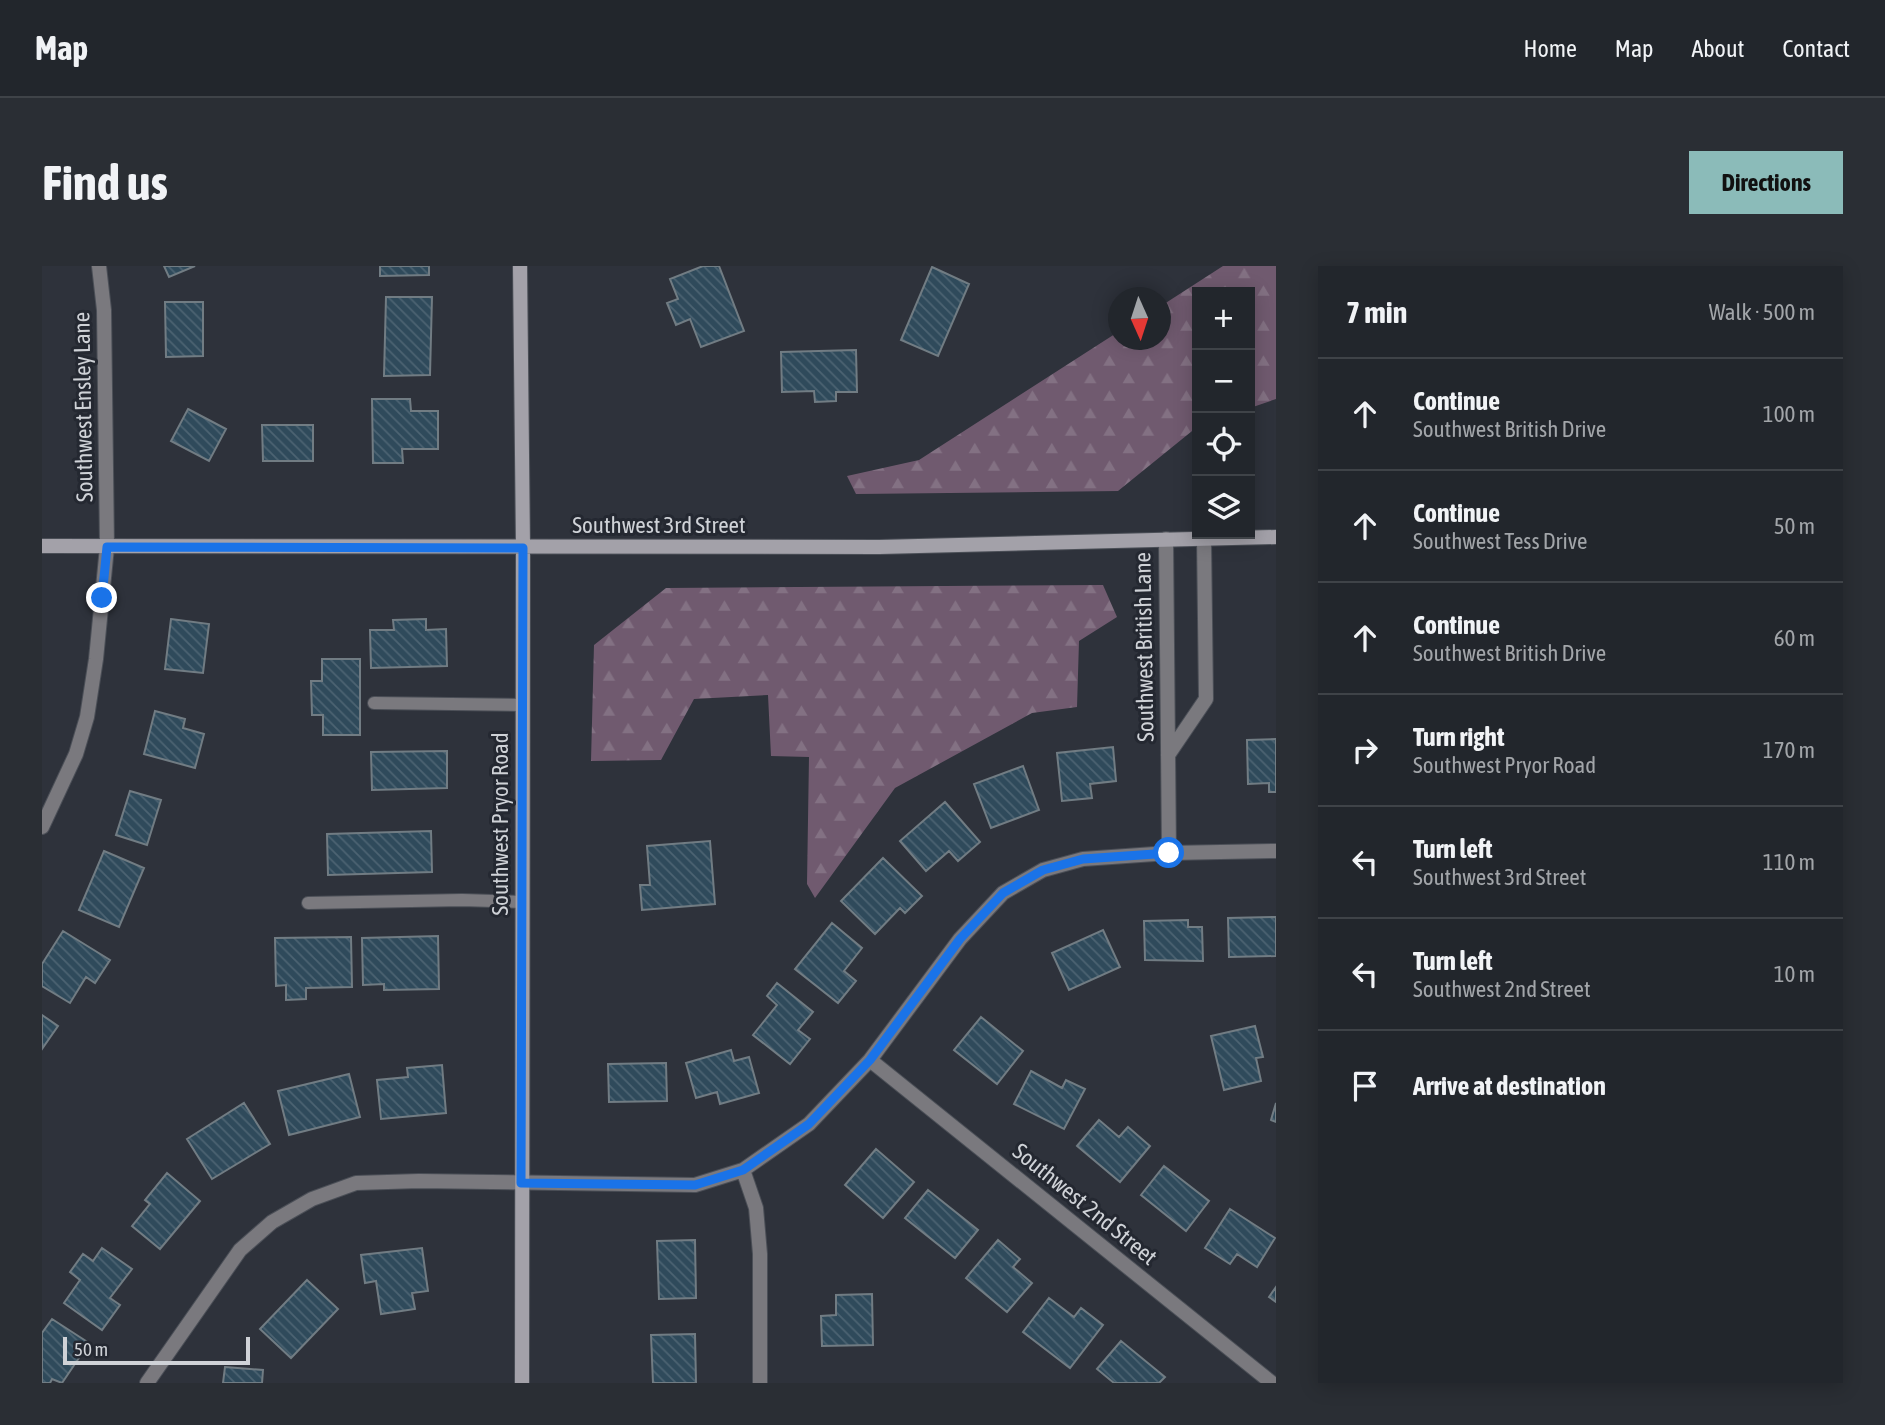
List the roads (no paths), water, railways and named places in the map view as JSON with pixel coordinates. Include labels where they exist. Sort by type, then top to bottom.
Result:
[{"type":"main road","name":"Southwest Pryor Road","points":[[520,266],[523,548],[522,1383]]},
{"type":"main road","name":"Southwest 3rd Street","points":[[1255,538],[1276,537]]},
{"type":"main road","name":"Southwest 3rd Street","points":[[42,546],[879,547],[1192,539]]},
{"type":"street","name":"Southwest Ensley Lane","points":[[99,266],[104,310],[107,547]]},
{"type":"street","name":"Southwest British Lane","points":[[1166,539],[1169,853]]},
{"type":"street","name":"Southwest British Lane","points":[[1168,755],[1206,699],[1204,539]]},
{"type":"street","points":[[42,827],[75,754],[87,717],[96,659],[107,547]]},
{"type":"street","points":[[147,1383],[240,1250],[272,1222],[312,1199],[356,1184],[419,1181],[695,1185],[743,1170],[809,1124],[870,1060],[960,939],[1003,893],[1043,870],[1083,859],[1169,853],[1276,851]]},
{"type":"street","name":"Southwest 2nd Street","points":[[870,1060],[1272,1383]]},
{"type":"street","points":[[743,1170],[755,1208],[759,1242],[760,1383]]},
{"type":"lane","points":[[374,703],[523,705]]},
{"type":"lane","points":[[308,903],[462,900],[522,902]]}]
